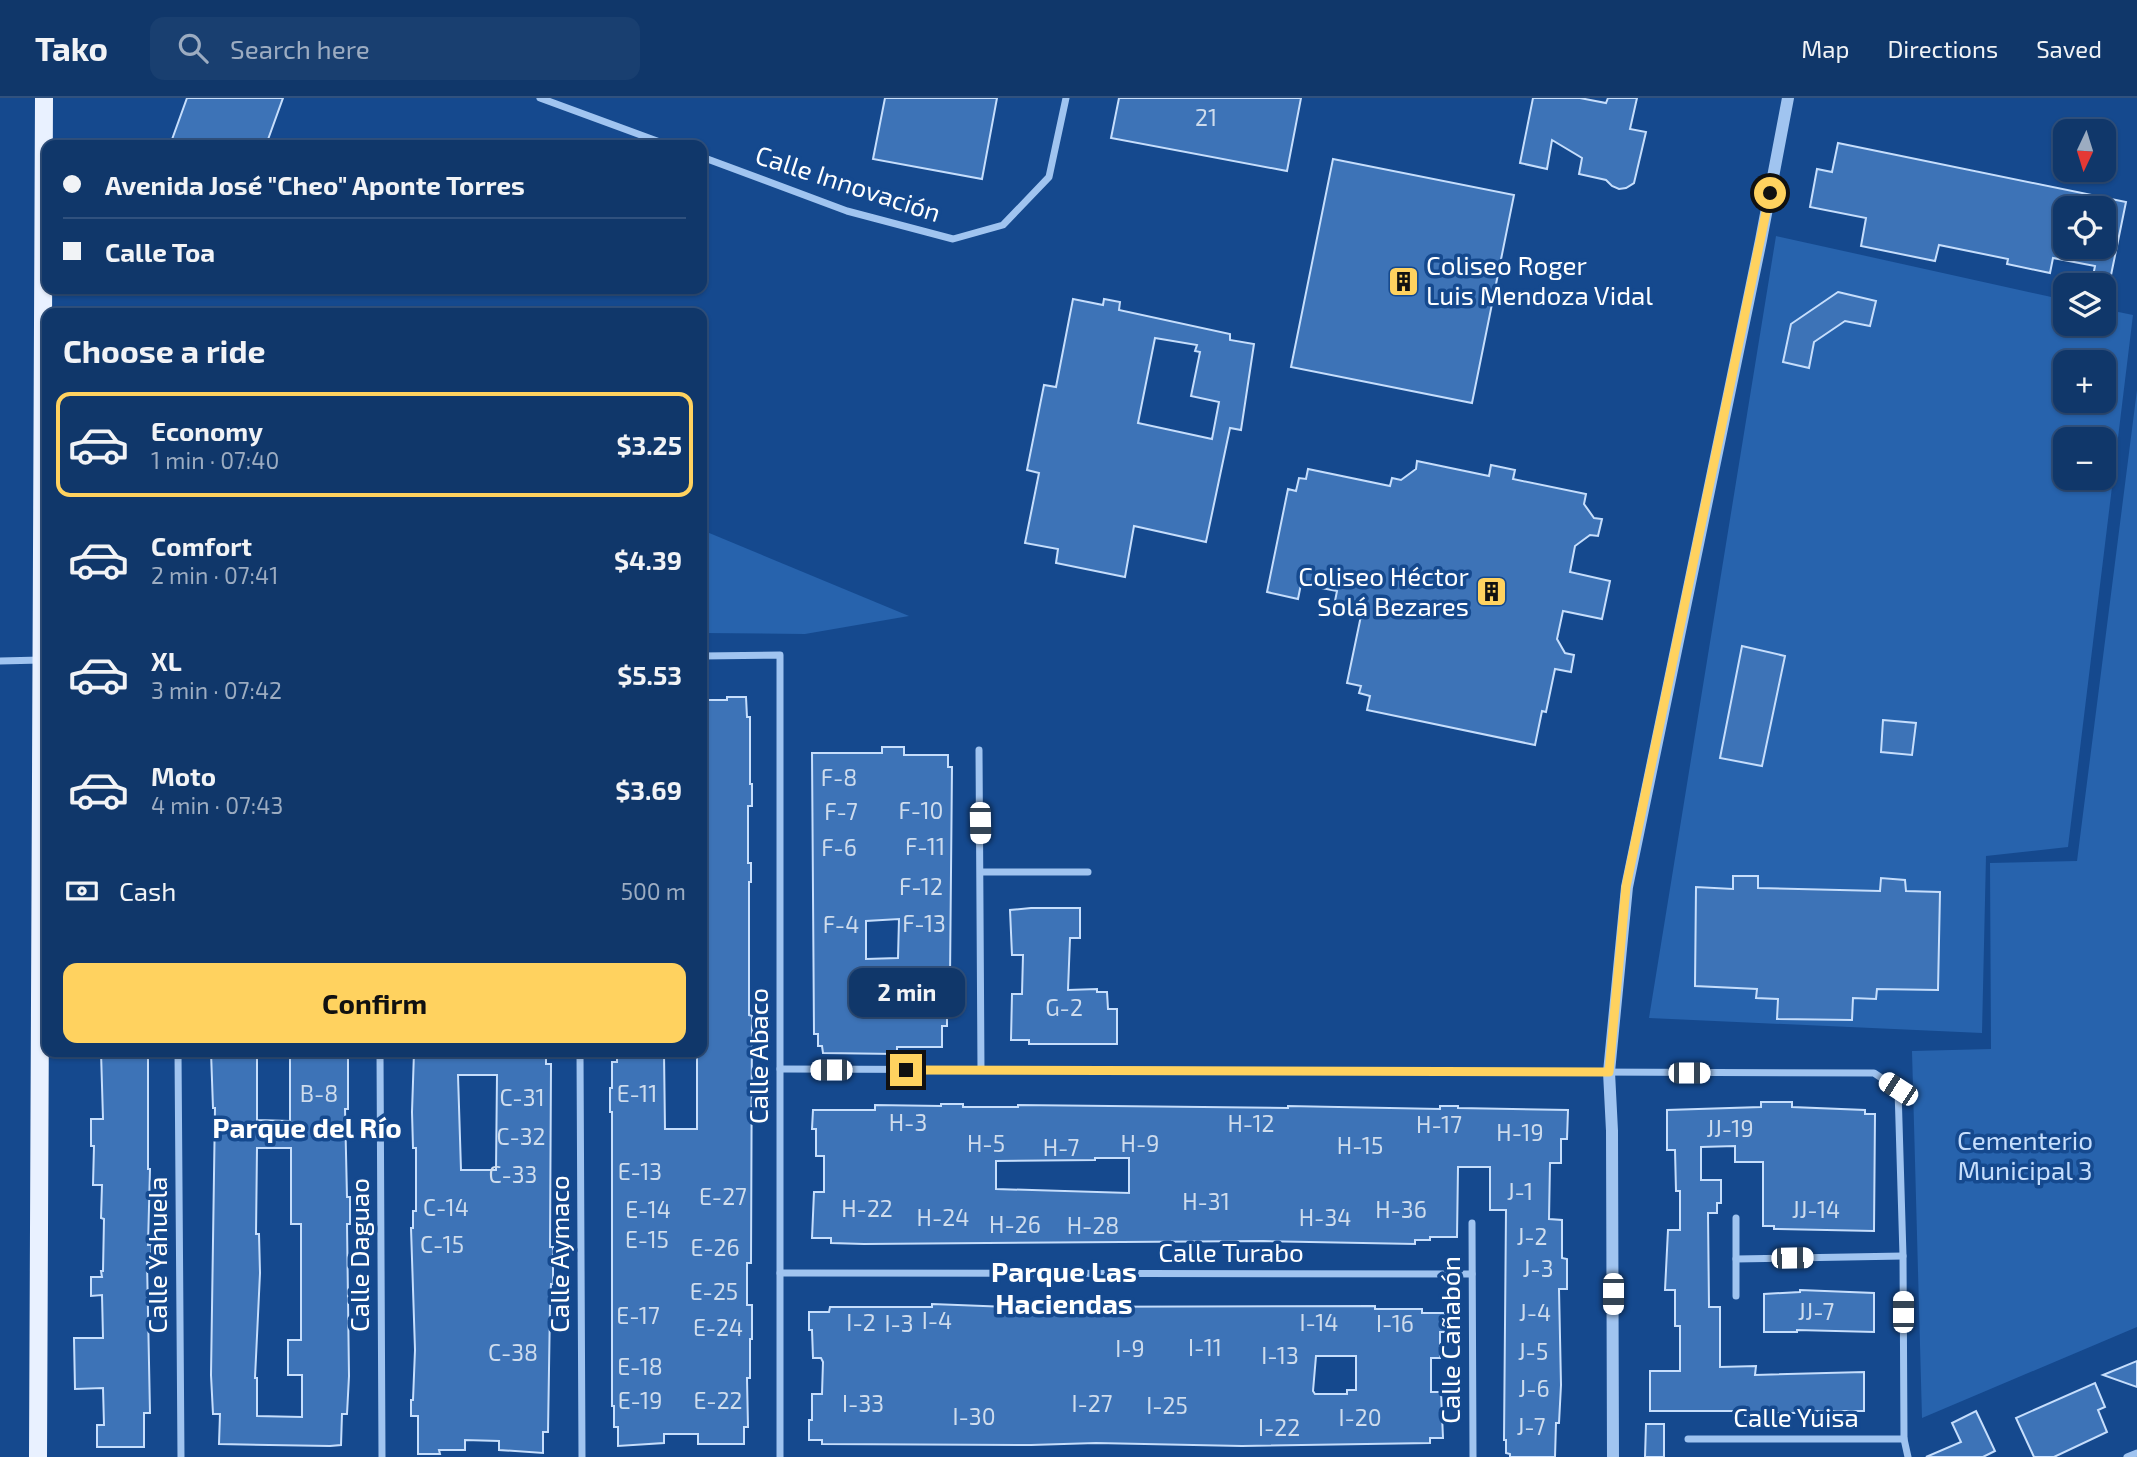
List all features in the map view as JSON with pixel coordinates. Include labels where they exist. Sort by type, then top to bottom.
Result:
[{"type":"main road","points":[[44,98],[44,140]]},
{"type":"main road","points":[[38,1457],[42,1002]]},
{"type":"street","points":[[540,98],[654,140]]},
{"type":"street","name":"Calle Innovación","points":[[707,160],[847,211],[953,239],[1003,225],[1049,177],[1066,98]]},
{"type":"street","points":[[1613,1457],[1612,1131],[1609,1072],[1626,887],[1761,240],[1788,98]]},
{"type":"street","name":"Calle Abaco","points":[[707,656],[780,655],[780,1457]]},
{"type":"street","points":[[0,661],[42,660]]},
{"type":"street","points":[[979,750],[981,1070]]},
{"type":"street","points":[[981,872],[1088,872]]},
{"type":"street","name":"Calle Yahuela","points":[[178,1057],[181,1457]]},
{"type":"street","name":"Calle Daguao","points":[[380,1057],[383,1457]]},
{"type":"street","name":"Calle Aymaco","points":[[580,1057],[582,1457]]},
{"type":"street","points":[[780,1069],[1874,1073],[1898,1089],[1903,1256],[1904,1439],[1908,1457]]},
{"type":"street","points":[[1736,1218],[1736,1296]]},
{"type":"street","name":"Calle Cañabón","points":[[1472,1223],[1473,1457]]},
{"type":"street","points":[[1736,1259],[1903,1256]]},
{"type":"street","name":"Calle Turabo","points":[[780,1273],[1472,1274]]},
{"type":"street","name":"Calle Yuisa","points":[[1688,1439],[1904,1439]]},
{"type":"street","points":[[2127,1457],[2137,1453]]},
{"type":"green space","points":[[1776,236],[2053,297],[2053,336],[2116,336],[2116,311],[2133,315],[2116,454],[2116,427],[2053,427],[2053,490],[2112,490],[2068,847],[1986,856],[1982,1033],[1649,1018]]},
{"type":"green space","name":"Cementerio Municipal 3","points":[[2137,390],[2137,1327],[1922,1418],[1912,1051],[1991,1049],[1990,863],[2077,861]]},
{"type":"green space","points":[[707,532],[909,616],[805,634],[707,633]]},
{"type":"building","points":[[187,98],[283,98],[268,140],[172,140]]},
{"type":"building","points":[[885,98],[997,98],[982,179],[873,159]]},
{"type":"building","points":[[1119,98],[1301,98],[1287,171],[1111,138]]},
{"type":"building","points":[[1533,98],[1580,98],[1606,103],[1608,98],[1637,98],[1630,129],[1646,132],[1634,183],[1619,189],[1606,180],[1579,174],[1582,158],[1552,140],[1547,169],[1520,163]]},
{"type":"building","points":[[1838,143],[2097,196],[2053,196],[2053,258],[2050,273],[2007,264],[2008,259],[1939,245],[1935,261],[1861,246],[1866,218],[1810,207],[1817,169],[1832,172]]},
{"type":"building","name":"Coliseo Roger Luis Mendoza Vidal","points":[[1333,159],[1514,195],[1472,403],[1291,367]]},
{"type":"building","points":[[2116,200],[2126,202],[2116,251]]},
{"type":"building","points":[[2058,259],[2114,259],[2111,273],[2094,273],[2095,266]]},
{"type":"building","points":[[1838,292],[1876,301],[1870,326],[1845,321],[1814,342],[1809,368],[1783,362],[1791,324]]},
{"type":"building","points":[[1073,299],[1103,305],[1104,299],[1120,302],[1119,310],[1230,334],[1230,340],[1254,344],[1241,430],[1230,428],[1206,542],[1134,526],[1125,577],[1056,563],[1058,549],[1025,543],[1039,473],[1027,470],[1044,385],[1056,387]],"holes":[[[1155,338],[1197,345],[1195,351],[1200,352],[1191,396],[1219,402],[1212,439],[1138,423]]]},
{"type":"building","name":"Coliseo Héctor Solá Bezares","points":[[1417,461],[1489,476],[1491,465],[1515,470],[1513,479],[1586,494],[1584,504],[1594,518],[1602,519],[1598,536],[1590,535],[1575,546],[1570,572],[1610,581],[1602,619],[1563,611],[1557,639],[1565,653],[1574,655],[1571,672],[1555,669],[1546,712],[1542,711],[1535,745],[1367,710],[1370,696],[1359,693],[1361,686],[1347,683],[1362,611],[1334,606],[1337,591],[1301,584],[1298,599],[1267,592],[1288,489],[1296,491],[1299,478],[1306,479],[1308,469],[1390,486],[1392,478],[1401,480],[1416,469]]},
{"type":"building","points":[[1742,646],[1785,656],[1762,766],[1720,758]]},
{"type":"building","points":[[727,697],[746,697],[747,717],[750,717],[752,784],[752,806],[748,806],[748,863],[751,863],[749,1015],[752,1016],[751,1263],[747,1263],[747,1305],[752,1305],[752,1339],[750,1378],[747,1378],[748,1427],[744,1427],[744,1444],[698,1444],[698,1434],[664,1434],[664,1443],[618,1446],[618,1427],[614,1427],[612,1406],[612,1062],[617,1062],[617,1057],[664,1057],[665,1129],[697,1129],[697,1057],[707,1057],[707,700],[727,700]]},
{"type":"building","points":[[1883,720],[1916,723],[1912,755],[1881,752]]},
{"type":"building","points":[[882,747],[904,747],[904,755],[948,755],[948,767],[952,767],[947,1026],[942,1026],[942,1047],[897,1047],[897,1054],[823,1053],[822,1046],[818,1046],[818,1034],[814,1034],[812,753],[882,753]],"holes":[[[899,919],[898,958],[866,959],[866,921]]]},
{"type":"building","points":[[1733,876],[1758,876],[1758,888],[1880,891],[1881,878],[1905,880],[1906,891],[1940,892],[1938,990],[1877,989],[1876,999],[1853,998],[1852,1020],[1777,1019],[1778,999],[1756,998],[1757,989],[1695,986],[1696,887],[1733,889]]},
{"type":"building","points":[[1080,908],[1080,938],[1070,938],[1068,990],[1097,989],[1097,992],[1107,992],[1108,1009],[1117,1009],[1117,1044],[1029,1044],[1029,1040],[1011,1040],[1012,994],[1022,994],[1023,955],[1012,955],[1010,910]]},
{"type":"building","points":[[101,1057],[148,1057],[148,1245],[151,1245],[151,1262],[147,1262],[150,1413],[144,1413],[144,1447],[97,1447],[97,1425],[104,1425],[103,1388],[75,1389],[74,1338],[103,1338],[102,1295],[91,1296],[91,1277],[102,1277],[104,1219],[101,1218],[102,1185],[93,1185],[94,1146],[91,1146],[91,1119],[103,1119]]},
{"type":"building","points":[[211,1057],[257,1057],[257,1120],[290,1121],[290,1057],[348,1057],[348,1109],[345,1109],[347,1197],[350,1197],[350,1224],[347,1224],[349,1376],[347,1414],[342,1414],[341,1445],[219,1444],[220,1414],[213,1414],[211,1375],[215,1108]],"holes":[[[257,1148],[291,1148],[291,1224],[301,1224],[301,1340],[288,1340],[288,1375],[302,1375],[302,1417],[257,1416],[255,1378],[260,1273],[259,1234],[256,1234]]]},
{"type":"building","points":[[414,1057],[546,1057],[546,1064],[551,1064],[550,1247],[553,1247],[553,1284],[550,1306],[548,1432],[543,1432],[543,1453],[499,1450],[499,1441],[465,1440],[465,1450],[439,1450],[440,1454],[418,1454],[418,1416],[411,1416],[415,1350],[411,1228],[413,1211],[416,1211],[416,1148],[413,1148]],"holes":[[[458,1075],[497,1075],[496,1170],[461,1170]]]},
{"type":"building","points":[[1761,1102],[1792,1102],[1792,1107],[1865,1110],[1865,1114],[1875,1114],[1874,1231],[1774,1229],[1774,1226],[1763,1226],[1763,1162],[1735,1162],[1735,1146],[1701,1147],[1701,1180],[1721,1180],[1721,1203],[1717,1203],[1717,1213],[1708,1213],[1709,1307],[1720,1307],[1720,1367],[1756,1366],[1755,1375],[1864,1372],[1864,1411],[1745,1415],[1745,1411],[1650,1411],[1650,1371],[1680,1371],[1680,1326],[1675,1326],[1675,1290],[1665,1290],[1668,1230],[1680,1230],[1680,1191],[1676,1191],[1675,1150],[1667,1150],[1667,1110],[1761,1107]]},
{"type":"building","points":[[963,1104],[963,1107],[1288,1106],[1440,1109],[1440,1106],[1458,1106],[1568,1110],[1567,1139],[1561,1139],[1561,1163],[1550,1163],[1549,1219],[1562,1220],[1562,1258],[1567,1259],[1567,1289],[1559,1289],[1561,1385],[1555,1457],[1510,1457],[1510,1454],[1506,1453],[1506,1210],[1490,1210],[1490,1167],[1458,1167],[1457,1237],[1430,1237],[1430,1240],[1415,1240],[1415,1244],[1263,1241],[864,1244],[831,1243],[831,1238],[812,1238],[814,1192],[824,1192],[824,1156],[816,1156],[816,1129],[812,1129],[813,1110],[875,1110],[875,1105]],"holes":[[[1129,1158],[1129,1193],[996,1189],[996,1161]]]},
{"type":"building","points":[[1800,1290],[1874,1293],[1874,1332],[1764,1332],[1764,1294]]},
{"type":"building","points":[[932,1304],[1009,1307],[1375,1306],[1375,1309],[1422,1309],[1422,1313],[1445,1313],[1445,1332],[1440,1332],[1440,1358],[1431,1358],[1431,1392],[1441,1392],[1443,1438],[1430,1438],[1430,1443],[1242,1446],[1096,1443],[822,1444],[822,1440],[809,1440],[812,1394],[822,1394],[823,1362],[821,1358],[813,1358],[809,1312],[829,1312],[830,1307],[932,1307]],"holes":[[[1316,1356],[1356,1356],[1356,1390],[1347,1390],[1347,1394],[1315,1394]]]},
{"type":"building","points":[[2137,1361],[2137,1387],[2103,1375]]},
{"type":"building","points":[[2095,1383],[2105,1407],[2098,1410],[2107,1432],[2054,1457],[2034,1457],[2016,1418]]},
{"type":"building","points":[[1976,1411],[1995,1451],[1983,1457],[1926,1457],[1961,1442],[1952,1423]]},
{"type":"building","points":[[1646,1424],[1664,1424],[1664,1457],[1645,1457]]},
{"type":"place","name":"Coliseo Roger Luis Mendoza Vidal","points":[[1403,281]]},
{"type":"place","name":"Coliseo Héctor Solá Bezares","points":[[1492,592]]},
{"type":"district","name":"Parque del Río","points":[[307,1128]]},
{"type":"district","name":"Parque Las Haciendas","points":[[1064,1288]]},
{"type":"route","points":[[906,1070],[1609,1072],[1626,887],[1770,193]]}]
